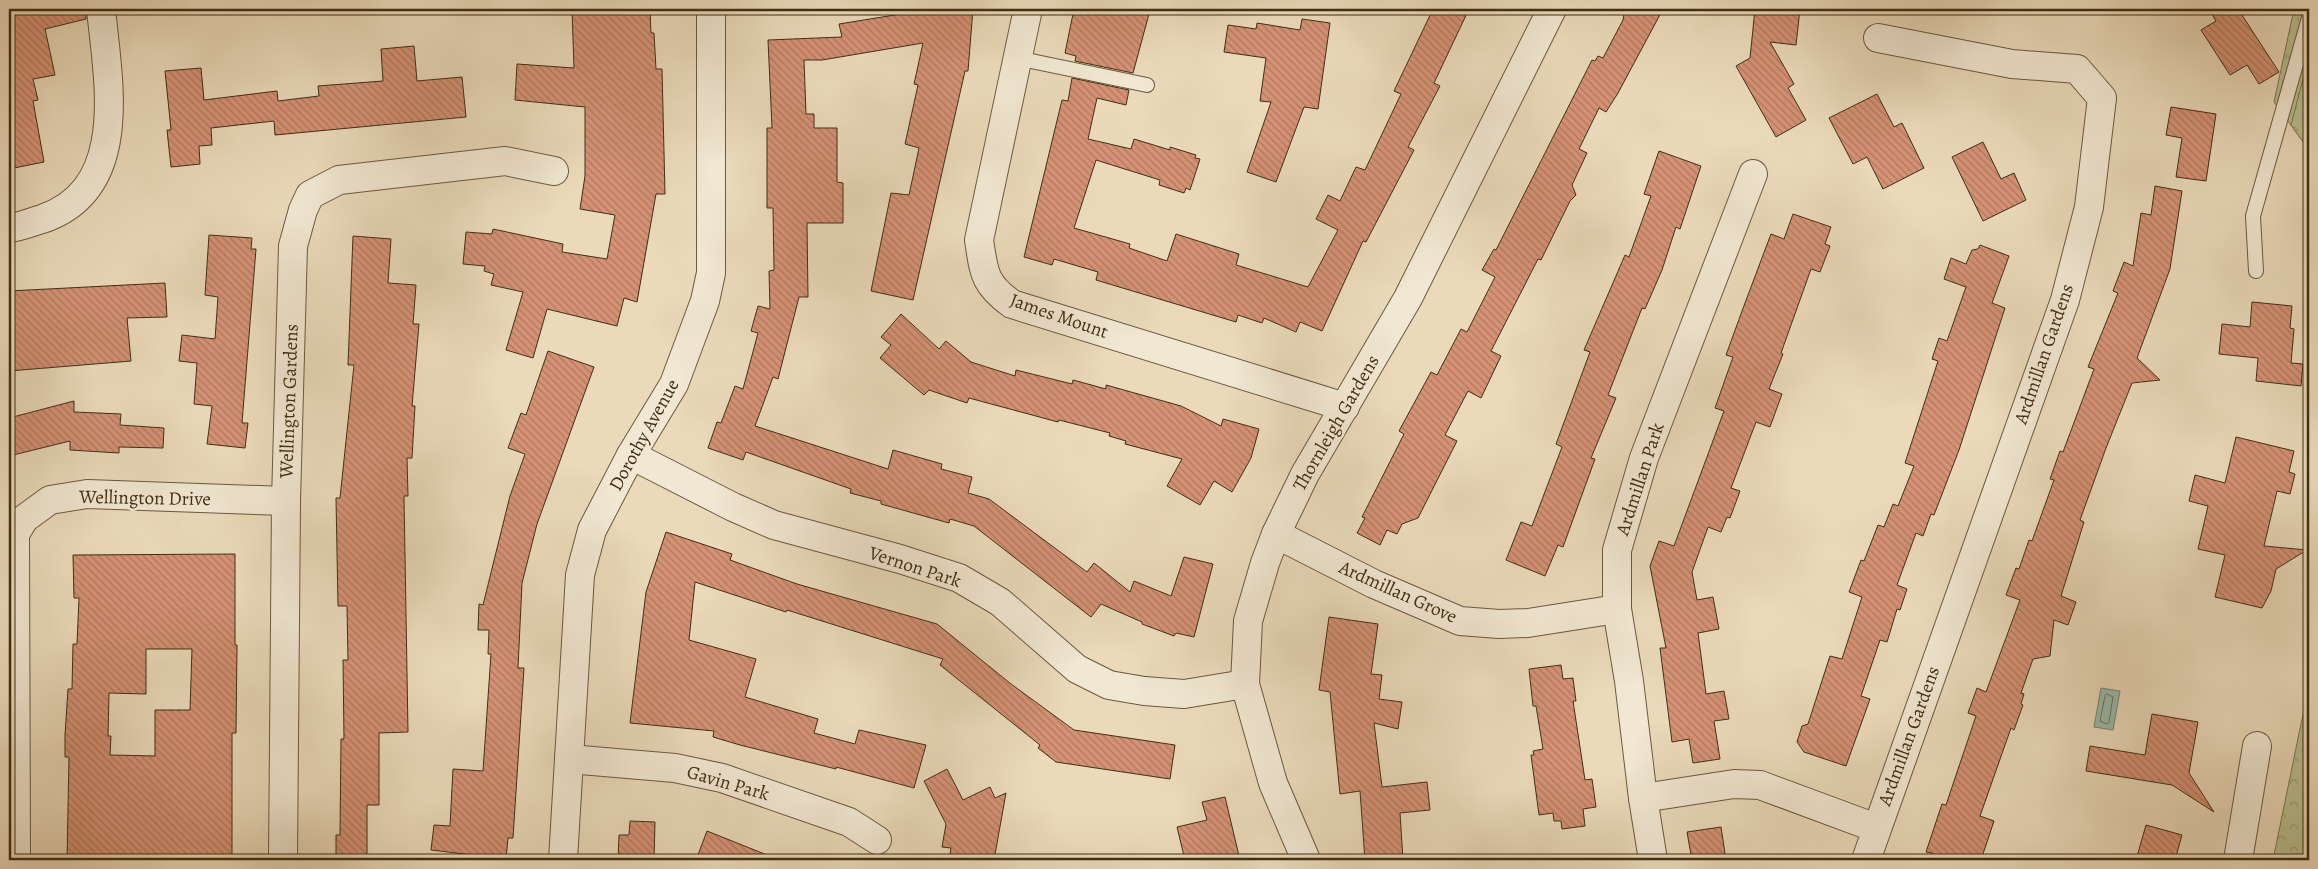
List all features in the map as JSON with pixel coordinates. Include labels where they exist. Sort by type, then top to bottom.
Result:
[{"type":"street","points":[[9,228],[59,213],[93,182],[103,155],[110,120],[101,9]]},
{"type":"street","name":"Dorothy Avenue","points":[[563,860],[580,575],[592,530],[630,456],[674,384],[705,301],[711,273],[711,9]]},
{"type":"street","name":"James Mount","points":[[1028,9],[979,240],[984,272],[995,292],[1021,306],[1345,407]]},
{"type":"street","name":"Thornleigh Gardens","points":[[1306,860],[1273,783],[1245,684],[1248,620],[1276,534],[1305,474],[1408,298],[1552,9]]},
{"type":"street","name":"Ardmillan Gardens","points":[[1866,860],[2065,300],[2089,206],[2102,98],[2077,69],[2012,64],[1878,38]]},
{"type":"street","name":"Wellington Gardens","points":[[283,860],[286,501],[293,246],[303,210],[310,195],[339,180],[506,161],[554,171]]},
{"type":"street","name":"Ardmillan Park","points":[[1653,860],[1643,798],[1629,681],[1617,609],[1617,550],[1644,458],[1753,174]]},
{"type":"street","name":"Vernon Park","points":[[630,456],[733,508],[774,525],[900,559],[959,578],[1000,602],[1077,669],[1109,685],[1144,691],[1184,694],[1245,684]]},
{"type":"street","name":"Wellington Drive","points":[[16,860],[15,534],[24,519],[50,500],[87,494],[286,501]]},
{"type":"street","name":"Ardmillan Grove","points":[[1276,534],[1374,584],[1460,621],[1499,624],[1528,623],[1617,609]]},
{"type":"street","points":[[2238,860],[2258,746]]},
{"type":"street","name":"Gavin Park","points":[[569,759],[675,768],[722,778],[849,822],[877,840]]},
{"type":"street","name":"Ardmillan Gardens","points":[[1643,798],[1734,784],[1760,785],[1876,828]]},
{"type":"lane","points":[[2256,271],[2253,216],[2309,18]]},
{"type":"lane","points":[[1017,58],[1148,85]]},
{"type":"green space","points":[[2294,9],[2309,9],[2309,150],[2274,102]]},
{"type":"green space","points":[[2309,56],[2309,150],[2291,125]]},
{"type":"green space","points":[[2309,685],[2309,860],[2273,860]]},
{"type":"water","points":[[2101,688],[2120,691],[2113,730],[2094,727]]},
{"type":"building","points":[[9,9],[86,9],[86,19],[45,29],[55,75],[33,79],[38,100],[33,101],[44,162],[9,169]]},
{"type":"building","points":[[572,9],[650,9],[651,33],[654,33],[656,69],[662,69],[665,194],[656,194],[637,302],[624,298],[617,326],[547,309],[533,358],[506,350],[523,292],[491,285],[494,274],[484,271],[485,266],[463,264],[466,232],[492,234],[493,229],[563,244],[562,252],[607,259],[615,215],[580,209],[585,176],[585,107],[515,100],[517,64],[574,68]]},
{"type":"building","points":[[932,9],[973,9],[968,71],[965,71],[913,300],[871,291],[891,193],[909,195],[919,148],[905,144],[918,85],[914,84],[923,43],[822,60],[804,60],[806,114],[814,114],[814,128],[837,128],[837,182],[843,183],[843,223],[807,223],[808,297],[799,297],[778,379],[773,377],[755,426],[888,469],[893,450],[942,464],[941,469],[972,477],[968,493],[989,499],[1087,572],[1094,563],[1130,592],[1134,581],[1171,596],[1184,557],[1213,564],[1194,637],[1176,633],[1174,636],[1142,624],[1142,622],[1101,604],[1091,617],[974,526],[950,519],[949,523],[881,504],[881,501],[850,493],[851,489],[746,452],[743,460],[708,448],[717,422],[721,423],[735,386],[743,389],[758,333],[751,331],[758,306],[770,309],[769,271],[774,270],[773,208],[767,208],[767,128],[772,128],[768,40],[842,37],[839,24]]},
{"type":"building","points":[[1074,9],[1127,9],[1149,14],[1133,73],[1075,61],[1076,56],[1065,53]]},
{"type":"building","points":[[1433,9],[1469,9],[1434,83],[1440,86],[1408,147],[1414,150],[1366,242],[1363,241],[1322,331],[1300,322],[1296,332],[1264,318],[1262,323],[1238,315],[1236,322],[1096,280],[1098,272],[1054,259],[1052,265],[1024,257],[1062,100],[1068,101],[1072,78],[1129,90],[1126,105],[1097,98],[1088,139],[1131,149],[1134,139],[1170,150],[1170,147],[1196,155],[1195,158],[1200,159],[1190,190],[1186,188],[1184,193],[1159,185],[1160,180],[1096,160],[1074,228],[1130,244],[1129,248],[1167,261],[1176,234],[1239,254],[1236,265],[1308,287],[1338,230],[1316,219],[1328,195],[1340,201],[1356,167],[1365,170],[1401,94],[1394,91]]},
{"type":"building","points":[[1625,9],[1663,9],[1618,93],[1606,112],[1599,108],[1579,149],[1587,153],[1572,185],[1576,195],[1570,201],[1541,260],[1538,259],[1491,351],[1501,356],[1481,398],[1468,391],[1445,435],[1457,441],[1418,518],[1402,524],[1397,534],[1387,530],[1380,545],[1357,533],[1365,518],[1362,517],[1404,434],[1399,431],[1431,372],[1437,375],[1461,329],[1467,332],[1495,277],[1482,270],[1494,249],[1496,250],[1592,60],[1595,61],[1598,56],[1603,58],[1623,20]]},
{"type":"building","points":[[1755,9],[1800,9],[1796,45],[1770,42],[1794,84],[1788,88],[1806,120],[1776,137],[1736,66],[1750,58]]},
{"type":"building","points":[[2209,9],[2238,9],[2279,72],[2259,84],[2247,65],[2230,75],[2201,30],[2216,21]]},
{"type":"building","points":[[1302,19],[1330,23],[1318,109],[1304,107],[1276,182],[1247,172],[1271,102],[1260,101],[1266,58],[1224,52],[1228,25],[1256,29],[1257,23],[1300,30]]},
{"type":"building","points":[[414,46],[417,81],[462,77],[466,117],[275,135],[274,121],[211,128],[212,145],[199,146],[200,164],[171,167],[167,130],[171,130],[165,71],[201,68],[204,100],[277,91],[278,101],[319,96],[318,86],[383,81],[381,49]]},
{"type":"building","points":[[1877,94],[1894,127],[1902,123],[1924,168],[1883,189],[1867,157],[1853,164],[1829,118]]},
{"type":"building","points":[[2171,107],[2216,114],[2206,181],[2176,177],[2182,138],[2166,135]]},
{"type":"building","points":[[1983,142],[2001,179],[2014,173],[2026,200],[1983,221],[1952,157]]},
{"type":"building","points":[[1659,151],[1701,166],[1680,229],[1676,227],[1662,270],[1645,309],[1642,308],[1608,395],[1616,398],[1591,458],[1595,459],[1563,547],[1558,545],[1545,576],[1506,560],[1521,522],[1532,526],[1562,447],[1556,444],[1590,352],[1584,350],[1625,255],[1629,257],[1651,196],[1644,194]]},
{"type":"building","points":[[2155,186],[2182,191],[2170,269],[2137,358],[2160,380],[2132,383],[2106,448],[2080,520],[2084,522],[2061,596],[2076,602],[2068,625],[2054,620],[2050,656],[2033,659],[2021,693],[2024,694],[2021,704],[2023,705],[2014,730],[2011,728],[1980,816],[1994,821],[1981,860],[1929,860],[1932,853],[1926,852],[1942,804],[1946,805],[1976,716],[1968,713],[1977,688],[1986,692],[2020,600],[2006,595],[2016,568],[2019,569],[2029,540],[2032,541],[2054,480],[2050,479],[2060,451],[2063,452],[2094,369],[2088,367],[2118,293],[2113,291],[2124,262],[2133,266],[2141,213],[2151,215]]},
{"type":"building","points":[[1793,214],[1831,227],[1825,244],[1830,246],[1820,272],[1811,269],[1781,353],[1783,354],[1769,389],[1782,394],[1770,427],[1756,422],[1731,488],[1740,491],[1730,518],[1727,517],[1721,532],[1708,527],[1692,572],[1697,600],[1713,597],[1719,629],[1698,633],[1706,694],[1724,691],[1729,719],[1714,721],[1720,759],[1693,763],[1689,739],[1672,742],[1660,648],[1666,648],[1650,566],[1659,541],[1674,546],[1724,411],[1715,408],[1733,357],[1726,355],[1771,234],[1784,239]]},
{"type":"building","points":[[209,235],[252,238],[251,249],[256,249],[242,423],[248,423],[245,448],[207,444],[212,406],[194,404],[197,363],[179,361],[182,335],[215,339],[218,297],[205,295]]},
{"type":"building","points":[[353,236],[391,239],[388,283],[416,285],[413,324],[419,324],[412,406],[415,406],[412,458],[407,458],[408,496],[404,496],[408,732],[379,733],[379,805],[367,805],[367,860],[336,860],[336,835],[340,835],[341,739],[344,739],[343,660],[348,660],[347,606],[338,606],[336,498],[340,498],[354,365],[348,365]]},
{"type":"building","points":[[1980,245],[2009,256],[1992,303],[2005,308],[1959,450],[1934,515],[1931,514],[1923,536],[1916,533],[1897,585],[1907,589],[1900,610],[1897,609],[1887,642],[1880,640],[1861,696],[1870,699],[1846,766],[1804,752],[1797,742],[1802,726],[1808,724],[1830,656],[1842,659],[1862,597],[1849,592],[1861,560],[1864,561],[1878,525],[1884,527],[1893,504],[1898,506],[1914,466],[1905,463],[1938,361],[1932,359],[1939,338],[1947,341],[1966,287],[1944,279],[1951,258],[1966,264],[1972,250],[1978,249]]},
{"type":"building","points":[[165,283],[167,317],[127,318],[131,361],[9,371],[9,291]]},
{"type":"building","points":[[2252,302],[2292,306],[2290,328],[2294,329],[2291,363],[2303,364],[2301,386],[2256,381],[2258,358],[2219,354],[2222,324],[2250,327]]},
{"type":"building","points":[[901,314],[939,349],[946,341],[971,362],[1015,376],[1016,370],[1072,384],[1073,380],[1106,389],[1106,385],[1181,406],[1221,426],[1223,419],[1259,429],[1251,458],[1232,492],[1214,481],[1200,505],[1167,486],[1182,459],[1125,444],[1126,441],[1109,436],[1110,433],[1059,420],[1058,422],[969,398],[967,403],[929,390],[924,395],[880,358],[891,345],[881,337]]},
{"type":"building","points":[[548,351],[594,367],[537,524],[522,583],[518,668],[524,668],[513,838],[508,838],[506,859],[431,850],[434,825],[450,826],[453,769],[483,771],[491,654],[488,654],[489,630],[478,630],[479,604],[483,605],[510,496],[525,454],[508,448],[521,413],[526,415]]},
{"type":"building","points":[[74,401],[74,412],[121,414],[120,425],[164,428],[163,448],[119,447],[119,453],[70,450],[70,441],[9,456],[9,418]]},
{"type":"building","points":[[2236,437],[2294,451],[2289,472],[2295,474],[2290,494],[2277,491],[2264,546],[2307,550],[2276,569],[2271,591],[2262,608],[2215,597],[2225,555],[2198,549],[2208,506],[2189,501],[2195,475],[2225,483]]},
{"type":"building","points":[[666,532],[732,554],[730,560],[797,584],[937,624],[1011,684],[1074,730],[1175,745],[1170,779],[1056,762],[1038,748],[1040,745],[940,665],[943,659],[787,610],[786,612],[695,582],[689,640],[756,659],[745,697],[818,719],[814,733],[855,744],[859,730],[926,745],[914,788],[836,767],[836,769],[740,745],[713,737],[714,731],[630,723],[646,592]]},
{"type":"building","points":[[235,554],[235,645],[237,645],[236,733],[232,733],[232,860],[67,860],[69,757],[65,757],[65,735],[68,689],[72,689],[73,644],[77,644],[79,598],[74,598],[73,555]],"holes":[[[146,649],[192,649],[190,710],[155,710],[155,756],[110,755],[111,736],[108,736],[109,693],[146,694]]]},
{"type":"building","points":[[1329,617],[1378,624],[1371,674],[1382,675],[1379,699],[1402,702],[1398,729],[1374,723],[1382,787],[1427,782],[1430,810],[1400,813],[1403,860],[1365,860],[1360,791],[1340,794],[1330,692],[1319,690]]},
{"type":"building","points":[[1561,665],[1563,679],[1573,678],[1576,701],[1573,701],[1585,780],[1592,779],[1596,807],[1583,809],[1585,826],[1562,829],[1561,821],[1554,821],[1553,813],[1539,815],[1531,755],[1534,755],[1533,751],[1543,749],[1536,706],[1533,706],[1529,669]]},
{"type":"building","points":[[2152,714],[2198,722],[2189,773],[2214,812],[2172,785],[2086,771],[2090,746],[2145,755]]},
{"type":"building","points":[[947,769],[963,800],[990,787],[995,798],[1006,793],[994,860],[949,860],[951,848],[942,847],[946,824],[924,781]]},
{"type":"building","points":[[1225,797],[1240,860],[1185,860],[1177,827],[1207,820],[1202,802]]},
{"type":"building","points":[[630,821],[655,822],[654,860],[618,860],[619,835],[629,835]]},
{"type":"building","points":[[2146,825],[2182,835],[2175,860],[2136,860]]},
{"type":"building","points":[[1721,827],[1726,860],[1692,860],[1687,832]]},
{"type":"building","points":[[707,831],[777,859],[777,860],[696,860]]}]
